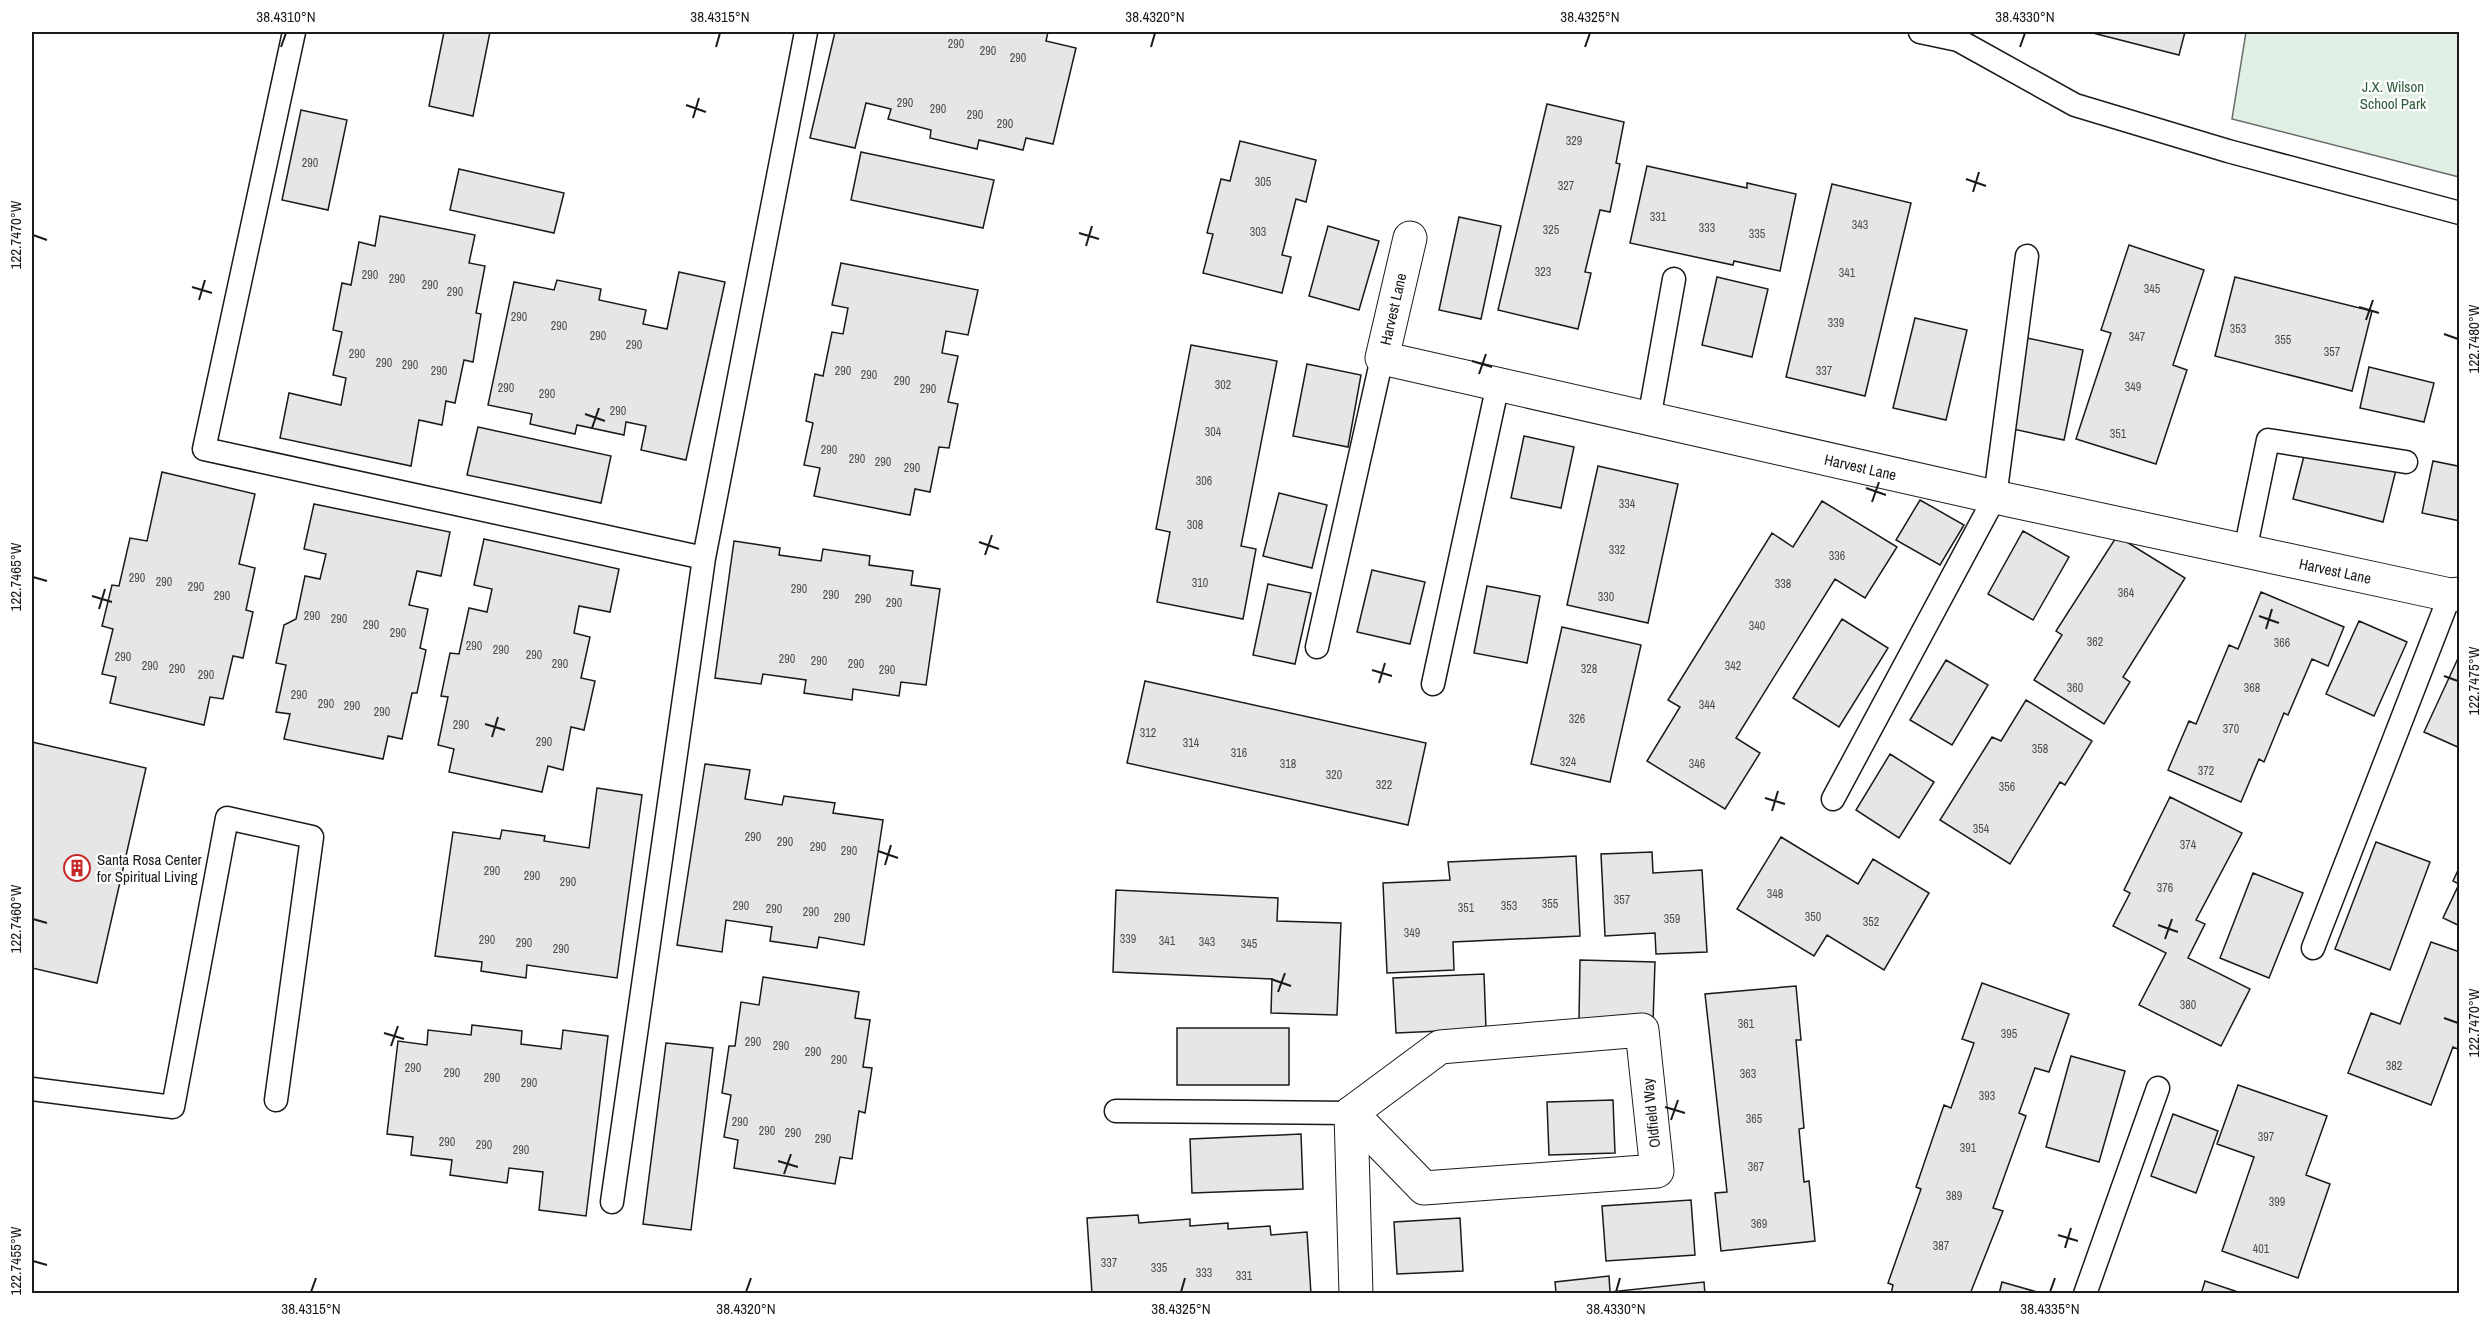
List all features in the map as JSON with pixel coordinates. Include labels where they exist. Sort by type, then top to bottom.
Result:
[{"type":"street","name":"Harvest Lane","points":[[1410,238],[1382,358],[1995,497],[2455,595]]},
{"type":"street","name":"Oldfield Way","points":[[1642,1030],[1658,1171],[1424,1188],[1351,1113],[1440,1047],[1642,1030]]},
{"type":"street","points":[[1351,1113],[1356,1293]]},
{"type":"lane","points":[[294,32],[204,449],[705,558]]},
{"type":"lane","points":[[612,1202],[705,558],[806,32]]},
{"type":"lane","points":[[1920,32],[1958,40],[2075,105],[2228,151],[2460,213]]},
{"type":"lane","points":[[1833,799],[1995,497],[2027,256]]},
{"type":"lane","points":[[1649,419],[1674,279]]},
{"type":"lane","points":[[1317,647],[1382,358]]},
{"type":"lane","points":[[1433,684],[1498,384]]},
{"type":"lane","points":[[2245,551],[2268,440],[2406,462]]},
{"type":"lane","points":[[2313,948],[2455,595]]},
{"type":"lane","points":[[32,1089],[173,1107],[227,818],[312,837],[276,1100]]},
{"type":"lane","points":[[2085,1293],[2158,1088]]},
{"type":"lane","points":[[1116,1111],[1351,1113]]},
{"type":"green space","name":"J.X. Wilson School Park","points":[[2246,32],[2459,32],[2459,177],[2232,119]]},
{"type":"building","points":[[444,32],[490,32],[473,116],[429,106]]},
{"type":"building","points":[[835,32],[1048,32],[1046,41],[1076,48],[1053,144],[1026,138],[1023,150],[979,140],[977,149],[930,138],[931,130],[888,119],[891,109],[866,103],[855,148],[810,138]]},
{"type":"building","points":[[2089,32],[2185,32],[2179,55]]},
{"type":"building","points":[[1547,104],[1624,122],[1616,163],[1620,164],[1610,212],[1600,210],[1585,272],[1591,273],[1578,329],[1498,310]]},
{"type":"building","points":[[301,110],[347,120],[328,210],[282,200]]},
{"type":"building","points":[[1240,141],[1316,160],[1306,202],[1296,199],[1282,255],[1291,257],[1282,293],[1203,273],[1213,234],[1207,233],[1221,179],[1230,181]]},
{"type":"building","points":[[861,152],[994,180],[983,228],[851,200]]},
{"type":"building","points":[[1647,166],[1747,188],[1747,183],[1796,194],[1780,271],[1734,261],[1733,265],[1630,243]]},
{"type":"building","points":[[459,169],[564,193],[554,233],[450,210]]},
{"type":"building","points":[[1832,184],[1911,203],[1865,396],[1786,377]]},
{"type":"building","points":[[380,216],[475,235],[469,263],[485,266],[476,313],[481,314],[473,362],[464,360],[455,403],[446,401],[442,425],[419,420],[411,466],[280,438],[289,393],[341,405],[346,378],[333,375],[342,332],[333,330],[342,283],[351,285],[359,242],[375,246]]},
{"type":"building","points":[[1459,217],[1501,226],[1481,319],[1439,310]]},
{"type":"building","points":[[1328,226],[1379,241],[1359,310],[1309,296]]},
{"type":"building","points":[[2129,245],[2204,270],[2173,365],[2187,370],[2156,464],[2076,439],[2111,333],[2101,330]]},
{"type":"building","points":[[841,263],[978,290],[968,335],[946,331],[942,353],[958,356],[948,402],[958,404],[949,448],[939,447],[930,492],[915,489],[910,515],[814,496],[820,468],[804,465],[813,423],[806,421],[815,374],[823,376],[832,332],[843,334],[848,308],[832,305]]},
{"type":"building","points":[[679,272],[725,282],[686,460],[641,450],[646,426],[626,422],[624,435],[577,425],[575,434],[530,424],[532,414],[488,405],[514,282],[554,290],[557,280],[601,289],[599,300],[646,310],[643,324],[667,329]]},
{"type":"building","points":[[1717,277],[1768,289],[1752,357],[1702,345]]},
{"type":"building","points":[[2235,277],[2372,311],[2352,391],[2215,356]]},
{"type":"building","points":[[1915,318],[1967,330],[1946,420],[1893,408]]},
{"type":"building","points":[[2027,338],[2083,350],[2064,440],[2008,428]]},
{"type":"building","points":[[1191,345],[1277,361],[1241,546],[1256,549],[1243,619],[1157,602],[1170,532],[1156,529]]},
{"type":"building","points":[[1307,364],[1361,375],[1348,447],[1293,436]]},
{"type":"building","points":[[2369,367],[2434,383],[2424,422],[2360,408]]},
{"type":"building","points":[[478,427],[611,456],[601,503],[467,475]]},
{"type":"building","points":[[1524,436],[1574,447],[1561,508],[1511,498]]},
{"type":"building","points":[[2306,448],[2396,470],[2383,522],[2293,499]]},
{"type":"building","points":[[2460,457],[2460,521],[2422,513],[2433,461],[2458,466]]},
{"type":"building","points":[[1598,466],[1678,484],[1648,623],[1567,605]]},
{"type":"building","points":[[162,472],[255,494],[239,564],[255,568],[246,610],[253,612],[243,658],[233,656],[223,699],[210,697],[204,725],[110,703],[116,677],[102,674],[113,629],[102,626],[112,585],[119,586],[130,538],[147,541]]},
{"type":"building","points":[[1279,493],[1327,505],[1312,568],[1263,556]]},
{"type":"building","points":[[1920,500],[1964,525],[1940,565],[1896,540]]},
{"type":"building","points":[[1822,501],[1897,547],[1865,598],[1835,579],[1736,738],[1760,753],[1725,809],[1647,761],[1680,707],[1668,700],[1772,533],[1793,547]]},
{"type":"building","points":[[314,504],[450,532],[441,576],[417,571],[409,605],[428,609],[420,648],[426,650],[417,693],[412,693],[402,739],[388,736],[383,759],[284,739],[290,714],[276,712],[286,665],[276,663],[284,625],[296,619],[305,576],[320,579],[326,554],[304,549]]},
{"type":"building","points":[[2023,531],[2069,557],[2033,620],[1988,594]]},
{"type":"building","points":[[2117,536],[2185,578],[2123,677],[2130,682],[2104,724],[2034,680],[2062,635],[2056,631]]},
{"type":"building","points":[[484,539],[619,569],[610,612],[579,606],[574,633],[590,637],[581,678],[595,681],[584,730],[571,727],[563,770],[548,766],[542,792],[449,772],[454,749],[438,745],[448,697],[441,696],[450,653],[459,654],[469,608],[487,612],[492,589],[474,585]]},
{"type":"building","points":[[734,541],[780,548],[779,555],[821,561],[823,549],[870,556],[869,565],[913,571],[911,585],[940,589],[926,685],[901,682],[899,696],[853,689],[852,700],[804,693],[806,680],[763,674],[761,684],[715,678]]},
{"type":"building","points":[[1372,570],[1425,582],[1410,644],[1357,632]]},
{"type":"building","points":[[1268,584],[1311,593],[1295,664],[1253,655]]},
{"type":"building","points":[[1487,586],[1540,596],[1527,663],[1474,653]]},
{"type":"building","points":[[2261,592],[2344,627],[2328,666],[2312,659],[2288,715],[2284,713],[2264,762],[2259,759],[2241,802],[2168,770],[2189,721],[2196,724],[2229,645],[2238,649]]},
{"type":"building","points":[[1842,619],[1888,648],[1839,727],[1793,698]]},
{"type":"building","points":[[2359,621],[2407,642],[2374,716],[2326,694]]},
{"type":"building","points":[[1562,627],[1641,645],[1610,782],[1531,764]]},
{"type":"building","points":[[2460,654],[2460,748],[2424,732]]},
{"type":"building","points":[[1946,660],[1988,685],[1952,745],[1910,720]]},
{"type":"building","points":[[1145,681],[1426,743],[1408,825],[1127,763]]},
{"type":"building","points":[[2026,700],[2092,741],[2065,785],[2060,782],[2010,864],[1940,820],[1992,737],[2001,741]]},
{"type":"building","name":"Santa Rosa Center for Spiritual Living","points":[[32,742],[146,768],[97,983],[32,968]]},
{"type":"building","points":[[1890,754],[1934,782],[1899,838],[1856,810]]},
{"type":"building","points":[[705,764],[750,770],[745,799],[782,805],[784,796],[835,803],[833,813],[883,820],[864,945],[819,937],[817,948],[770,941],[772,927],[726,920],[722,952],[677,945]]},
{"type":"building","points":[[597,788],[642,795],[617,978],[527,965],[526,978],[481,971],[482,962],[435,956],[453,832],[500,839],[502,830],[545,836],[544,841],[589,848]]},
{"type":"building","points":[[2170,797],[2242,833],[2196,920],[2205,924],[2188,958],[2250,989],[2221,1046],[2139,1005],[2166,953],[2113,926],[2130,893],[2124,890]]},
{"type":"building","points":[[1781,837],[1858,884],[1873,859],[1929,893],[1884,970],[1827,935],[1814,956],[1737,909]]},
{"type":"building","points":[[2376,842],[2430,862],[2390,970],[2335,949]]},
{"type":"building","points":[[1652,852],[1653,873],[1702,870],[1707,952],[1656,954],[1655,933],[1605,936],[1601,854]]},
{"type":"building","points":[[1576,856],[1580,936],[1453,942],[1454,970],[1387,973],[1383,883],[1450,880],[1448,862]]},
{"type":"building","points":[[2460,866],[2460,926],[2443,918],[2459,884],[2453,881]]},
{"type":"building","points":[[2253,873],[2303,893],[2269,978],[2220,958]]},
{"type":"building","points":[[1116,890],[1278,898],[1277,921],[1341,923],[1337,1015],[1271,1013],[1272,979],[1113,972]]},
{"type":"building","points":[[2431,942],[2460,952],[2460,1050],[2453,1047],[2431,1105],[2348,1073],[2371,1013],[2400,1024]]},
{"type":"building","points":[[1580,960],[1655,962],[1653,1022],[1579,1020]]},
{"type":"building","points":[[1484,974],[1486,1029],[1396,1033],[1393,978]]},
{"type":"building","points":[[763,977],[859,992],[855,1018],[870,1020],[863,1067],[872,1068],[865,1113],[859,1111],[852,1159],[840,1157],[835,1184],[734,1168],[738,1140],[724,1137],[731,1095],[722,1093],[729,1046],[735,1046],[741,1002],[759,1005]]},
{"type":"building","points":[[1982,983],[2069,1014],[2049,1072],[2035,1068],[2019,1113],[2026,1116],[1993,1208],[2003,1211],[1970,1294],[1891,1294],[1893,1285],[1888,1283],[1921,1189],[1916,1187],[1944,1105],[1951,1108],[1974,1043],[1962,1039]]},
{"type":"building","points":[[1796,986],[1801,1040],[1796,1040],[1804,1128],[1799,1129],[1804,1182],[1809,1181],[1815,1241],[1721,1251],[1715,1193],[1727,1192],[1705,994]]},
{"type":"building","points":[[472,1025],[522,1031],[521,1044],[561,1049],[563,1030],[608,1036],[586,1216],[539,1210],[543,1172],[509,1168],[507,1183],[450,1175],[452,1160],[411,1155],[413,1137],[387,1134],[398,1041],[427,1045],[428,1030],[471,1035]]},
{"type":"building","points":[[1177,1028],[1289,1028],[1289,1085],[1177,1085]]},
{"type":"building","points":[[666,1043],[713,1048],[691,1230],[643,1224]]},
{"type":"building","points":[[2071,1056],[2125,1071],[2099,1162],[2046,1147]]},
{"type":"building","points":[[2238,1085],[2327,1116],[2306,1175],[2330,1184],[2298,1278],[2222,1251],[2254,1157],[2217,1144]]},
{"type":"building","points":[[1613,1100],[1615,1153],[1549,1155],[1547,1102]]},
{"type":"building","points":[[2173,1114],[2218,1131],[2196,1193],[2151,1176]]},
{"type":"building","points":[[1301,1134],[1303,1189],[1192,1193],[1190,1139]]},
{"type":"building","points":[[1691,1200],[1695,1255],[1606,1261],[1602,1206]]},
{"type":"building","points":[[1138,1215],[1139,1223],[1190,1219],[1190,1226],[1228,1223],[1228,1229],[1270,1226],[1271,1235],[1307,1232],[1311,1294],[1092,1294],[1087,1218]]},
{"type":"building","points":[[1460,1218],[1463,1271],[1397,1274],[1394,1222]]},
{"type":"building","points":[[1609,1276],[1610,1292],[1704,1282],[1705,1294],[1543,1294],[1556,1292],[1555,1282]]},
{"type":"building","points":[[2205,1281],[2244,1294],[2201,1294]]},
{"type":"building","points":[[2002,1282],[2044,1294],[1999,1294]]},
{"type":"place","name":"Santa Rosa Center for Spiritual Living","points":[[77,868]]}]
